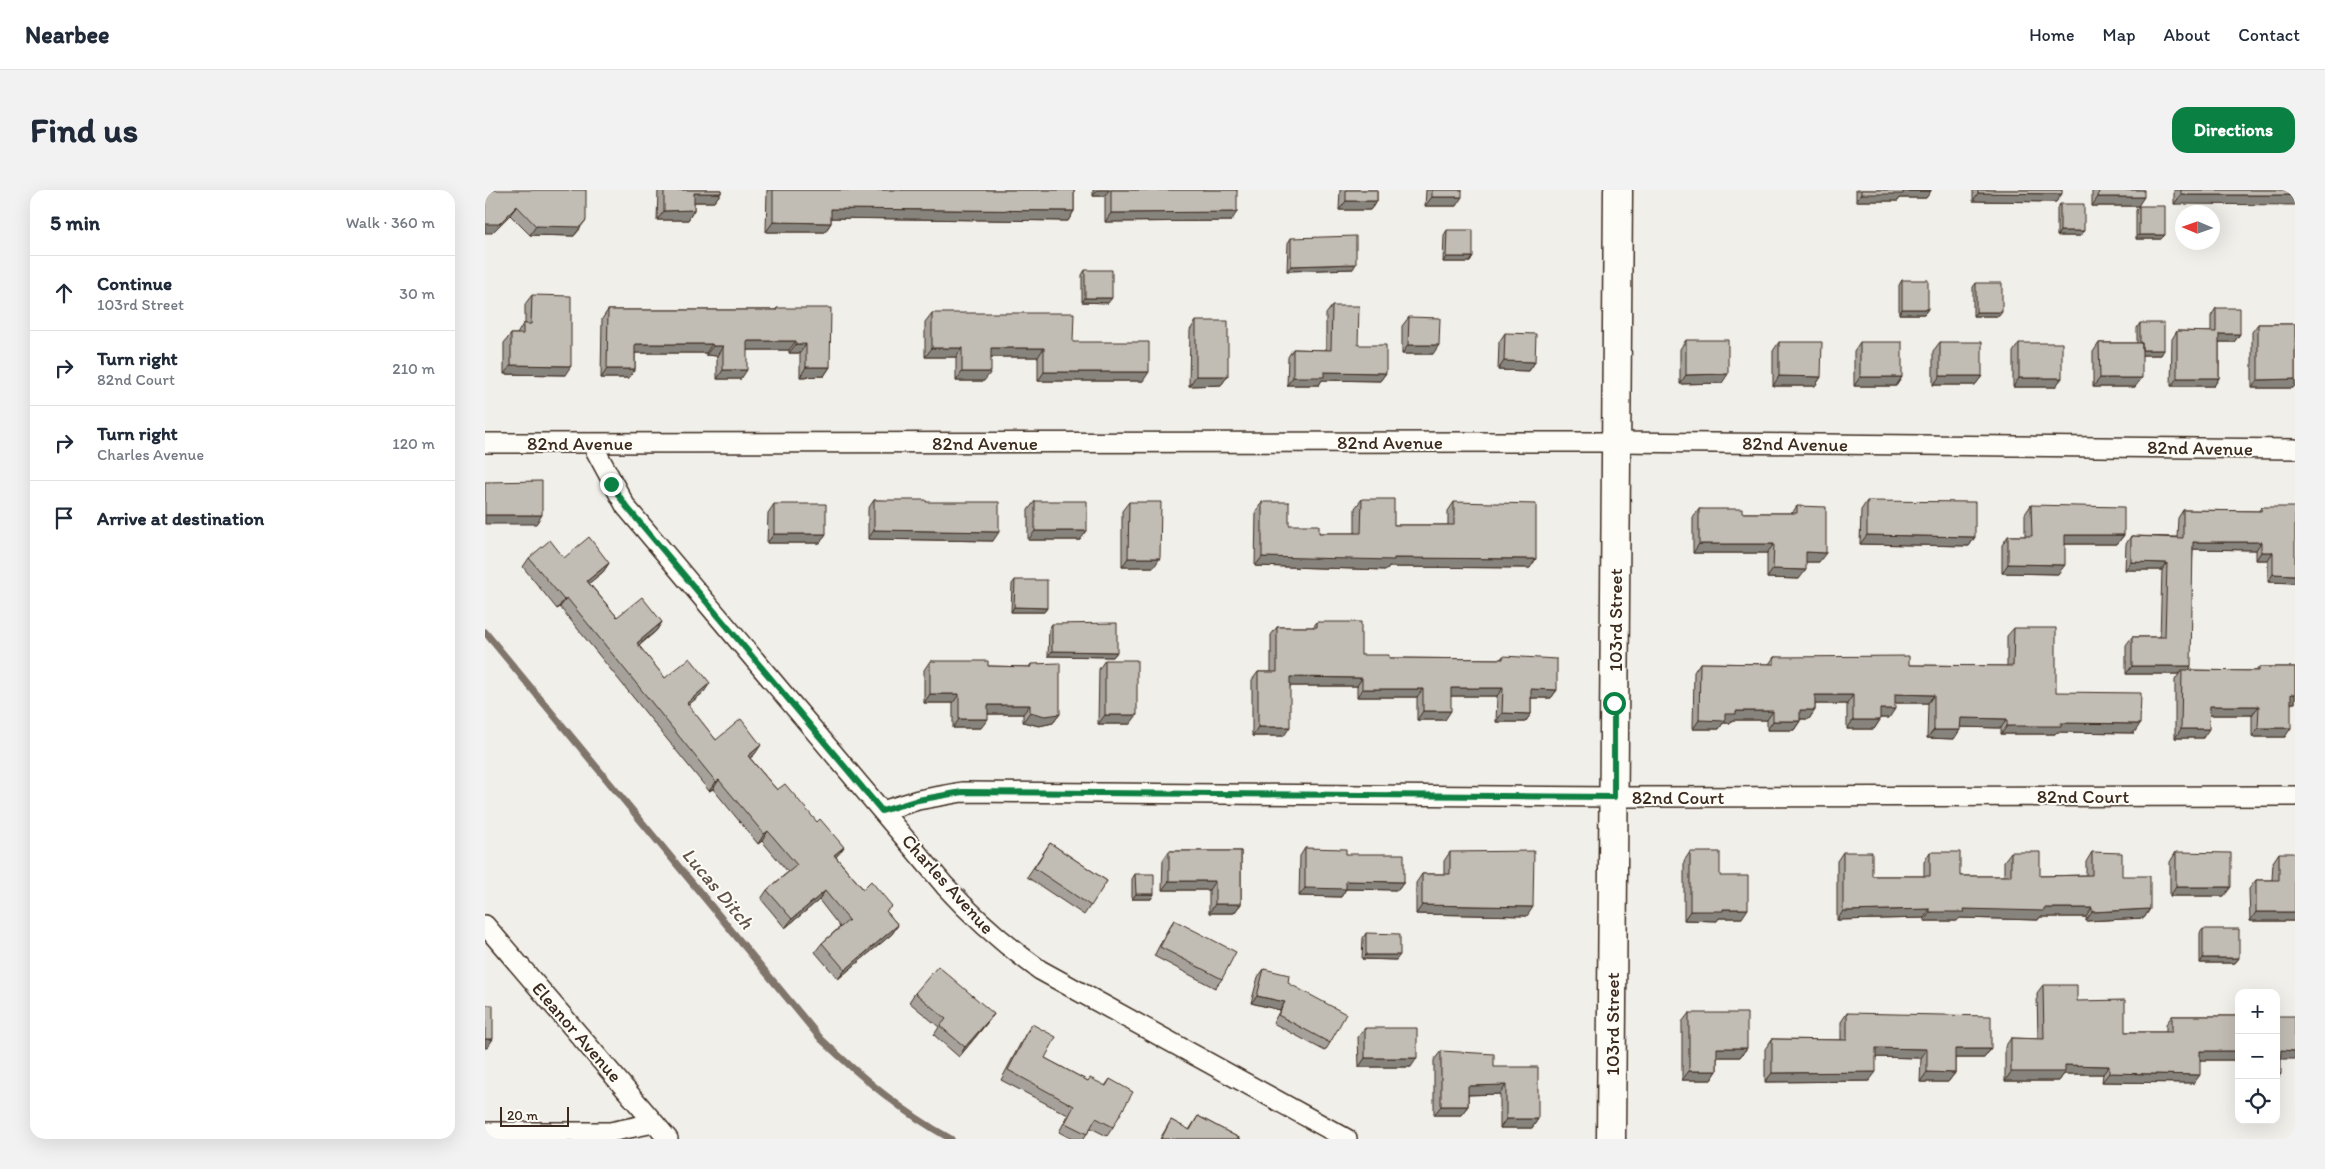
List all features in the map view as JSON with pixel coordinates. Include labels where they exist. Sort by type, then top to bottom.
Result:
[{"type":"street","name":"103rd Street","points":[[1611,1139],[1617,190]]},
{"type":"street","name":"82nd Avenue","points":[[485,442],[591,444],[1616,442],[2295,449]]},
{"type":"street","name":"Charles Avenue","points":[[591,444],[626,506],[973,917],[1040,970],[1347,1139]]},
{"type":"street","name":"82nd Court","points":[[882,811],[918,800],[962,792],[1614,797],[2295,796]]},
{"type":"street","name":"Eleanor Avenue","points":[[485,925],[668,1139]]},
{"type":"street","points":[[485,1132],[609,1132],[654,1123]]},
{"type":"building","points":[[485,190],[586,190],[586,220],[580,227],[536,226],[517,206],[499,224],[485,224]]},
{"type":"building","points":[[664,190],[721,190],[721,193],[694,193],[694,210],[664,211]]},
{"type":"building","points":[[773,190],[1074,190],[1074,211],[831,209],[831,223],[773,222]]},
{"type":"building","points":[[1111,190],[1237,190],[1237,212],[1111,213]]},
{"type":"building","points":[[1346,190],[1377,190],[1377,201],[1346,201]]},
{"type":"building","points":[[1432,190],[1462,190],[1462,197],[1432,197]]},
{"type":"building","points":[[1861,190],[1931,191],[1903,191],[1903,194],[1861,194]]},
{"type":"building","points":[[1978,190],[2062,190],[2062,194],[1978,193]]},
{"type":"building","points":[[2099,190],[2144,190],[2144,197],[2098,197]]},
{"type":"building","points":[[2181,190],[2295,190],[2295,195],[2181,195]]},
{"type":"building","points":[[2060,204],[2084,204],[2084,231],[2060,231]]},
{"type":"building","points":[[2139,206],[2165,206],[2165,235],[2139,235]]},
{"type":"building","points":[[1447,230],[1473,230],[1473,257],[1446,257]]},
{"type":"building","points":[[1356,236],[1356,264],[1291,266],[1291,238]]},
{"type":"building","points":[[1085,270],[1112,270],[1112,298],[1085,298]]},
{"type":"building","points":[[1902,280],[1928,280],[1928,309],[1902,309]]},
{"type":"building","points":[[1976,283],[2002,283],[2002,312],[1976,312]]},
{"type":"building","points":[[532,295],[571,296],[571,366],[511,365],[511,334],[523,334],[523,324],[531,324]]},
{"type":"building","points":[[1332,306],[1359,306],[1358,345],[1386,345],[1386,373],[1324,372],[1324,377],[1293,377],[1293,349],[1331,350]]},
{"type":"building","points":[[777,308],[831,308],[830,367],[806,367],[806,344],[796,344],[796,341],[747,341],[747,370],[723,370],[723,346],[713,346],[712,344],[635,344],[635,369],[607,369],[608,310],[777,310]]},
{"type":"building","points":[[2216,308],[2240,308],[2240,334],[2219,334],[2219,378],[2177,378],[2177,331],[2216,332]]},
{"type":"building","points":[[932,313],[1074,313],[1073,342],[1149,342],[1149,372],[1044,372],[1044,348],[991,348],[991,372],[962,372],[962,348],[932,348]]},
{"type":"building","points":[[1409,317],[1440,318],[1439,345],[1408,345]]},
{"type":"building","points":[[1196,321],[1228,321],[1228,376],[1196,376]]},
{"type":"building","points":[[2140,323],[2164,323],[2164,350],[2142,350]]},
{"type":"building","points":[[2258,324],[2295,324],[2295,379],[2258,380]]},
{"type":"building","points":[[1505,333],[1536,334],[1535,362],[1504,361]]},
{"type":"building","points":[[1686,340],[1728,340],[1728,374],[1686,375]]},
{"type":"building","points":[[1779,342],[1822,342],[1821,377],[1779,376]]},
{"type":"building","points":[[1860,342],[1902,342],[1902,377],[1860,377]]},
{"type":"building","points":[[1940,342],[1982,342],[1982,376],[1940,376]]},
{"type":"building","points":[[2019,343],[2062,343],[2062,378],[2019,378]]},
{"type":"building","points":[[2099,343],[2142,343],[2142,378],[2100,378]]},
{"type":"building","points":[[542,481],[542,515],[485,515],[485,482]]},
{"type":"building","points":[[1362,499],[1394,499],[1394,525],[1454,525],[1454,502],[1536,504],[1536,559],[1394,558],[1394,560],[1262,557],[1262,502],[1289,502],[1289,525],[1319,525],[1319,533],[1361,533]]},
{"type":"building","points":[[874,500],[999,502],[999,532],[874,530]]},
{"type":"building","points":[[1035,501],[1087,501],[1087,531],[1035,531]]},
{"type":"building","points":[[1867,501],[1975,502],[1975,537],[1867,535]]},
{"type":"building","points":[[1129,502],[1161,502],[1160,558],[1128,558]]},
{"type":"building","points":[[774,504],[826,504],[826,534],[774,534]]},
{"type":"building","points":[[2031,505],[2124,507],[2124,535],[2065,535],[2065,565],[2008,564],[2008,536],[2032,536]]},
{"type":"building","points":[[1797,506],[1826,507],[1826,553],[1806,552],[1806,570],[1773,569],[1774,544],[1699,544],[1699,509],[1742,509],[1742,513],[1797,513]]},
{"type":"building","points":[[2262,507],[2295,507],[2295,575],[2273,574],[2273,552],[2261,552],[2261,542],[2193,542],[2191,666],[2132,666],[2132,637],[2165,637],[2167,563],[2131,562],[2131,536],[2183,538],[2183,510],[2261,511]]},
{"type":"building","points":[[589,537],[609,563],[587,581],[617,617],[642,597],[662,622],[637,643],[665,678],[690,658],[710,683],[687,703],[716,740],[741,719],[761,745],[748,756],[777,790],[785,784],[817,822],[820,819],[844,847],[834,855],[863,889],[871,881],[892,906],[886,911],[898,925],[845,970],[822,943],[849,920],[825,891],[792,919],[767,890],[797,865],[768,831],[764,834],[719,780],[716,782],[567,598],[564,600],[529,558],[550,540],[564,558]]},
{"type":"building","points":[[1015,580],[1047,580],[1047,608],[1014,607]]},
{"type":"building","points":[[1317,622],[1361,622],[1361,655],[1389,655],[1389,658],[1503,659],[1503,656],[1557,659],[1557,690],[1531,689],[1531,714],[1502,713],[1503,688],[1451,688],[1451,711],[1423,711],[1423,689],[1362,689],[1362,678],[1290,677],[1290,727],[1258,727],[1258,672],[1277,672],[1277,627],[1317,627]]},
{"type":"building","points":[[1117,623],[1117,652],[1052,651],[1052,624]]},
{"type":"building","points":[[2014,628],[2056,628],[2056,692],[2141,693],[2140,724],[2061,723],[2061,726],[2007,726],[2007,719],[1961,718],[1960,730],[1934,730],[1934,695],[1895,694],[1895,709],[1880,709],[1880,720],[1853,720],[1853,695],[1815,695],[1815,710],[1800,710],[1800,721],[1773,721],[1773,711],[1736,711],[1736,714],[1725,714],[1725,721],[1699,720],[1700,663],[1774,664],[1774,657],[1909,656],[1909,665],[2013,666]]},
{"type":"building","points":[[1105,660],[1137,660],[1137,715],[1105,715]]},
{"type":"building","points":[[930,661],[988,661],[988,666],[1031,667],[1031,664],[1060,663],[1060,714],[1045,716],[1030,712],[1030,705],[988,705],[988,719],[959,719],[959,694],[930,694]]},
{"type":"building","points":[[2259,667],[2295,667],[2295,694],[2291,694],[2291,728],[2258,728],[2259,706],[2210,706],[2209,729],[2181,729],[2182,670],[2259,671]]},
{"type":"building","points":[[1050,843],[1107,881],[1091,906],[1034,868]]},
{"type":"building","points":[[1305,848],[1346,849],[1346,854],[1404,854],[1404,882],[1346,881],[1346,889],[1305,888]]},
{"type":"building","points":[[1169,851],[1241,851],[1241,904],[1215,904],[1215,881],[1169,881]]},
{"type":"building","points":[[1534,851],[1533,907],[1422,905],[1422,874],[1450,874],[1450,852]]},
{"type":"building","points":[[1690,852],[1720,852],[1720,876],[1748,876],[1748,909],[1690,911]]},
{"type":"building","points":[[1843,852],[1872,852],[1872,876],[1930,876],[1930,852],[1960,852],[1960,876],[2011,876],[2011,852],[2040,852],[2040,876],[2092,875],[2092,852],[2122,853],[2122,876],[2150,876],[2150,909],[2092,912],[2092,908],[2044,908],[2044,911],[1963,909],[1964,912],[1930,912],[1930,909],[1843,911]]},
{"type":"building","points":[[2176,852],[2231,853],[2231,887],[2176,887]]},
{"type":"building","points":[[2279,853],[2295,853],[2295,912],[2256,912],[2256,880],[2279,880]]},
{"type":"building","points":[[1135,874],[1154,874],[1154,894],[1136,894]]},
{"type":"building","points":[[1174,920],[1236,952],[1222,979],[1160,947]]},
{"type":"building","points":[[2203,929],[2239,929],[2239,958],[2203,958]]},
{"type":"building","points":[[1366,933],[1400,934],[1400,955],[1366,955]]},
{"type":"building","points":[[938,966],[994,1014],[965,1047],[940,1026],[946,1019],[915,993]]},
{"type":"building","points":[[1264,969],[1289,975],[1288,983],[1346,1014],[1330,1043],[1278,1015],[1285,1002],[1257,996]]},
{"type":"building","points":[[2043,985],[2077,985],[2077,1001],[2125,1000],[2125,1032],[2172,1032],[2172,1016],[2235,1016],[2235,1051],[2200,1051],[2200,1075],[2109,1073],[2109,1066],[2065,1065],[2065,1072],[2011,1072],[2011,1038],[2044,1039]]},
{"type":"building","points":[[485,1005],[493,1005],[493,1039],[485,1039]]},
{"type":"building","points":[[1689,1013],[1747,1013],[1747,1048],[1717,1048],[1717,1071],[1689,1071]]},
{"type":"building","points":[[1847,1013],[1991,1016],[1991,1049],[1955,1049],[1955,1073],[1927,1072],[1927,1049],[1876,1048],[1876,1072],[1772,1073],[1772,1039],[1847,1040]]},
{"type":"building","points":[[2280,1016],[2295,1016],[2295,1051],[2281,1050],[2281,1074]]},
{"type":"building","points":[[1032,1024],[1056,1037],[1045,1058],[1088,1081],[1090,1078],[1106,1086],[1110,1079],[1133,1092],[1113,1127],[1096,1118],[1087,1134],[1065,1123],[1074,1106],[1008,1070]]},
{"type":"building","points":[[1365,1028],[1417,1028],[1417,1058],[1365,1058]]},
{"type":"building","points":[[1441,1051],[1494,1054],[1494,1067],[1538,1067],[1538,1119],[1506,1119],[1506,1085],[1468,1086],[1468,1106],[1441,1106]]},
{"type":"building","points":[[1198,1116],[1241,1139],[1161,1139],[1171,1120],[1190,1130]]},
{"type":"waterway","name":"Lucas Ditch","points":[[485,632],[821,1039],[851,1067],[899,1106],[951,1139]]},
{"type":"route","points":[[611,484],[626,506],[882,811],[918,800],[962,792],[1565,795],[1614,797],[1614,703]]}]
